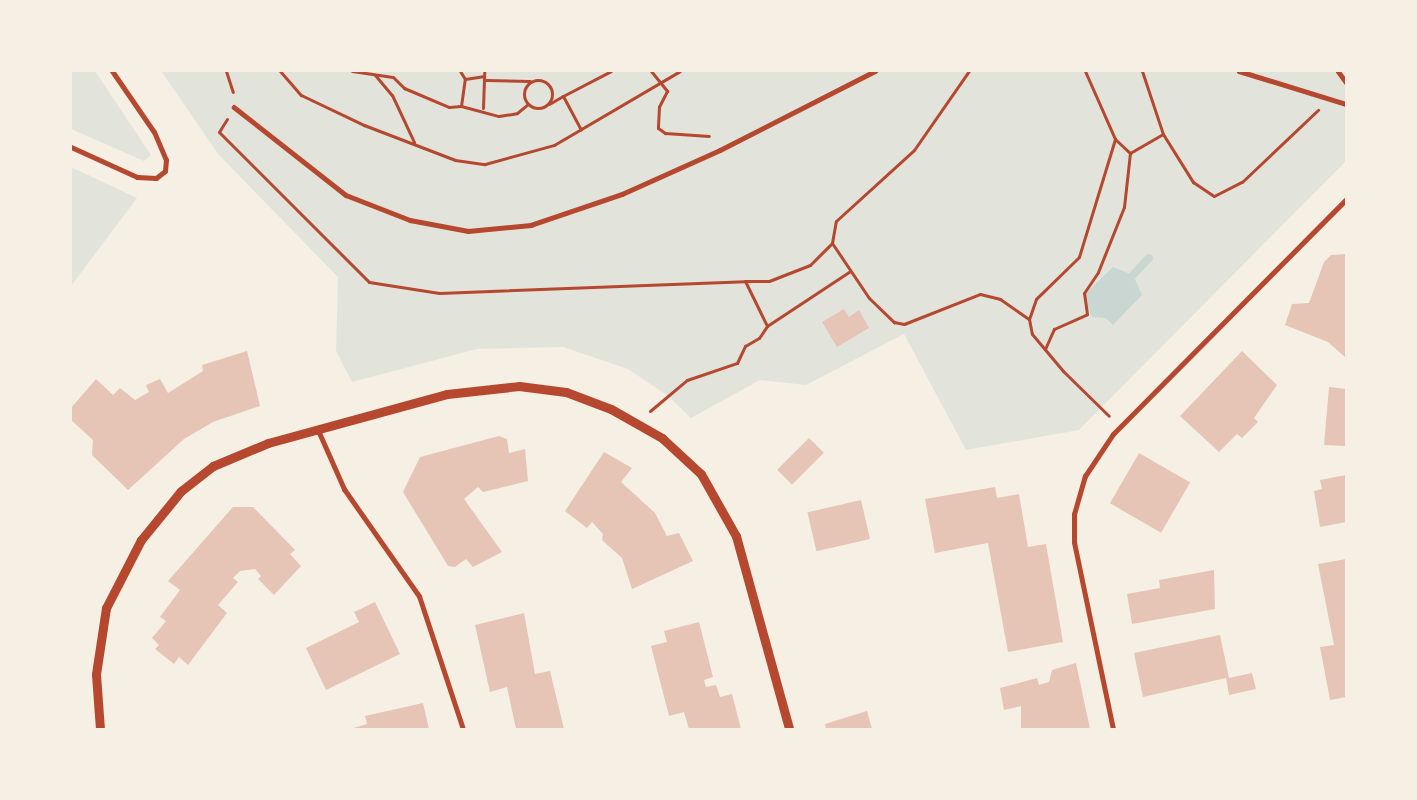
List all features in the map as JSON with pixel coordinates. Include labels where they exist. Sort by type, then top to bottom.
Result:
[{"type":"street","points":[[71,147],[137,177],[161,176],[166,160],[154,132],[112,71]]},
{"type":"street","points":[[234,107],[346,195],[410,220],[468,231],[531,225],[622,194],[720,150],[875,71]]},
{"type":"street","points":[[1239,71],[1327,102],[1346,104]]},
{"type":"street","points":[[1338,71],[1346,82]]},
{"type":"street","points":[[1113,729],[1074,526],[1085,476],[1121,426],[1346,199]]},
{"type":"street","points":[[100,729],[96,674],[103,620],[119,577],[150,527],[182,491],[213,466],[251,449],[317,428],[447,394],[512,386],[566,392],[638,422],[690,462],[728,518],[789,729]]},
{"type":"street","points":[[317,428],[344,489],[419,596],[463,729]]},
{"type":"path","points":[[226,71],[232,83],[234,107]]},
{"type":"path","points":[[280,71],[301,95],[364,125],[414,142],[455,160],[486,164],[554,145],[662,84],[680,71]]},
{"type":"path","points":[[352,71],[393,77],[404,88],[449,107],[483,108],[499,116],[517,113],[528,104]]},
{"type":"path","points":[[460,71],[465,78],[461,106]]},
{"type":"path","points":[[483,108],[486,80],[483,76],[484,71]]},
{"type":"path","points":[[528,104],[538,108],[611,71]]},
{"type":"path","points":[[651,71],[667,91],[659,107],[658,128],[665,133],[709,136]]},
{"type":"path","points":[[969,71],[914,150],[836,221],[832,243],[849,272],[883,315],[894,322],[904,324],[980,294],[1000,299],[1029,319]]},
{"type":"path","points":[[1085,71],[1115,139],[1130,153]]},
{"type":"path","points":[[1142,71],[1163,134],[1193,182],[1214,196],[1242,182],[1327,102]]},
{"type":"path","points":[[375,74],[392,95],[414,142]]},
{"type":"path","points":[[465,78],[483,76]]},
{"type":"path","points":[[486,80],[538,79],[552,91],[548,104]]},
{"type":"path","points":[[528,104],[524,91],[538,79]]},
{"type":"path","points":[[563,96],[581,130]]},
{"type":"path","points":[[219,132],[370,282],[439,294],[769,282],[801,268],[832,243]]},
{"type":"path","points":[[1130,153],[1163,134]]},
{"type":"path","points":[[1115,139],[1080,257],[1036,299],[1029,319],[1032,334],[1121,426]]},
{"type":"path","points":[[1045,349],[1054,329],[1087,314],[1084,293],[1098,272],[1124,207],[1130,153]]},
{"type":"path","points":[[638,422],[687,380],[737,363],[745,346],[758,338],[767,326],[849,272]]},
{"type":"path","points":[[745,282],[767,326]]},
{"type":"shaded area","points":[[71,71],[95,71],[151,155],[144,161],[71,129]]},
{"type":"shaded area","points":[[161,71],[1346,71],[1346,161],[1079,430],[966,450],[904,334],[806,385],[760,380],[691,418],[668,396],[628,369],[563,347],[477,349],[352,382],[336,351],[338,277],[219,155]]},
{"type":"shaded area","points":[[71,167],[137,198],[71,286]]},
{"type":"shaded area","points":[[1113,267],[1133,275],[1142,295],[1113,325],[1106,318],[1092,317],[1083,296]]},
{"type":"building","points":[[1346,254],[1346,358],[1328,342],[1285,325],[1292,304],[1309,303],[1324,262],[1331,255]]},
{"type":"building","points":[[844,309],[849,317],[859,310],[869,328],[837,347],[822,322]]},
{"type":"building","points":[[247,351],[260,406],[213,422],[184,439],[128,490],[92,455],[93,440],[71,420],[71,408],[96,379],[113,395],[120,388],[135,400],[149,392],[146,385],[160,379],[168,393],[203,371],[202,365]]},
{"type":"building","points":[[1242,351],[1277,385],[1254,418],[1258,422],[1242,438],[1237,434],[1219,452],[1180,416]]},
{"type":"building","points":[[1329,387],[1346,389],[1346,446],[1324,445]]},
{"type":"building","points":[[499,436],[507,439],[509,453],[525,449],[528,481],[483,492],[478,487],[464,499],[502,552],[473,567],[466,559],[455,567],[448,566],[403,492],[420,457]]},
{"type":"building","points":[[809,438],[824,453],[792,485],[777,470]]},
{"type":"building","points":[[604,452],[632,468],[621,482],[655,513],[667,536],[679,533],[693,561],[632,589],[622,558],[602,540],[603,534],[592,522],[587,528],[565,511]]},
{"type":"building","points":[[1139,453],[1190,483],[1161,533],[1110,503]]},
{"type":"building","points":[[1346,475],[1346,522],[1320,527],[1314,491],[1322,489],[1320,480]]},
{"type":"building","points":[[995,487],[997,498],[1019,494],[1028,547],[1046,544],[1063,642],[1008,652],[988,543],[935,553],[925,499]]},
{"type":"building","points":[[861,500],[870,539],[816,551],[807,512]]},
{"type":"building","points":[[233,507],[253,507],[295,550],[290,554],[301,566],[274,595],[258,579],[261,576],[255,569],[240,571],[233,578],[238,582],[218,605],[227,613],[188,665],[179,657],[174,664],[155,649],[159,645],[152,638],[166,621],[160,617],[180,590],[168,581]]},
{"type":"building","points":[[1346,559],[1346,697],[1330,700],[1320,647],[1334,645],[1318,564]]},
{"type":"building","points":[[1214,570],[1215,609],[1132,624],[1127,594],[1160,588],[1159,580]]},
{"type":"building","points":[[375,602],[400,654],[326,690],[306,648],[359,622],[354,612]]},
{"type":"building","points":[[524,613],[535,674],[550,671],[564,729],[516,729],[507,687],[490,692],[475,625]]},
{"type":"building","points":[[699,622],[713,677],[704,680],[706,687],[716,685],[720,697],[732,694],[741,729],[689,729],[684,712],[669,716],[651,646],[667,642],[664,631]]},
{"type":"building","points":[[1220,635],[1229,678],[1252,673],[1256,689],[1229,695],[1226,678],[1143,697],[1134,653]]},
{"type":"building","points":[[1076,663],[1090,729],[1021,729],[1021,706],[1004,710],[1000,688],[1037,678],[1039,685],[1049,682],[1052,670]]},
{"type":"building","points":[[423,703],[429,729],[350,729],[367,724],[365,716]]},
{"type":"building","points":[[867,711],[872,729],[826,729],[825,724]]},
{"type":"waterway","points":[[1133,275],[1149,258]]}]
